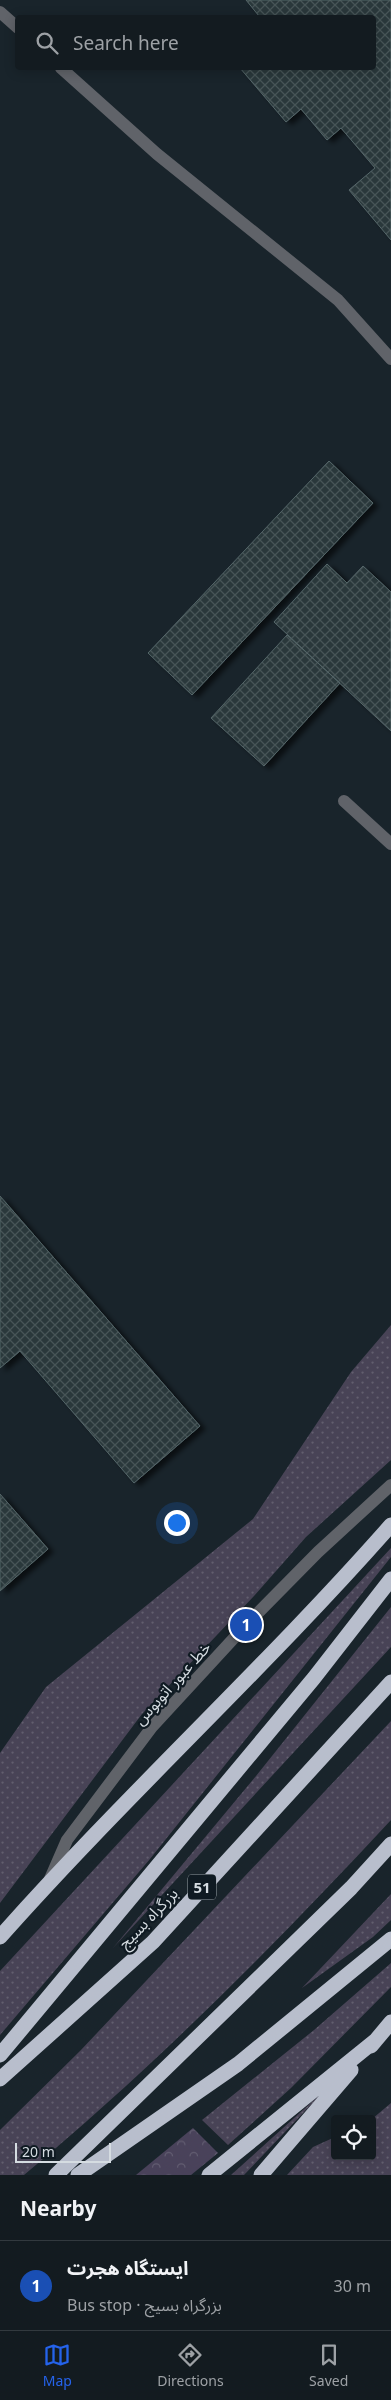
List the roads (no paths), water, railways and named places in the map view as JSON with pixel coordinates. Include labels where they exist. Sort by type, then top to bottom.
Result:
[{"type":"highway","points":[[0,1937],[48,1883],[332,1592],[391,1525]]},
{"type":"highway","points":[[0,2055],[308,1685],[391,1579]]},
{"type":"highway","name":"بزرگراه بسیج","points":[[0,2079],[153,1942],[391,1682]]},
{"type":"highway","points":[[56,2175],[350,1888],[391,1844]]},
{"type":"highway","points":[[78,2175],[238,2064],[391,1939]]},
{"type":"highway","points":[[261,2175],[391,2022]]},
{"type":"highway","points":[[210,2175],[376,2040]]},
{"type":"lane","points":[[0,12],[15,25]]},
{"type":"lane","points":[[63,70],[157,154],[338,300],[391,359]]},
{"type":"lane","points":[[344,801],[391,844]]},
{"type":"lane","name":"خط عبور اتوبوس","points":[[48,1883],[67,1840],[152,1727],[246,1625],[318,1552],[391,1484]]},
{"type":"place","name":"ایستگاه هجرت","points":[[246,1625]]}]
